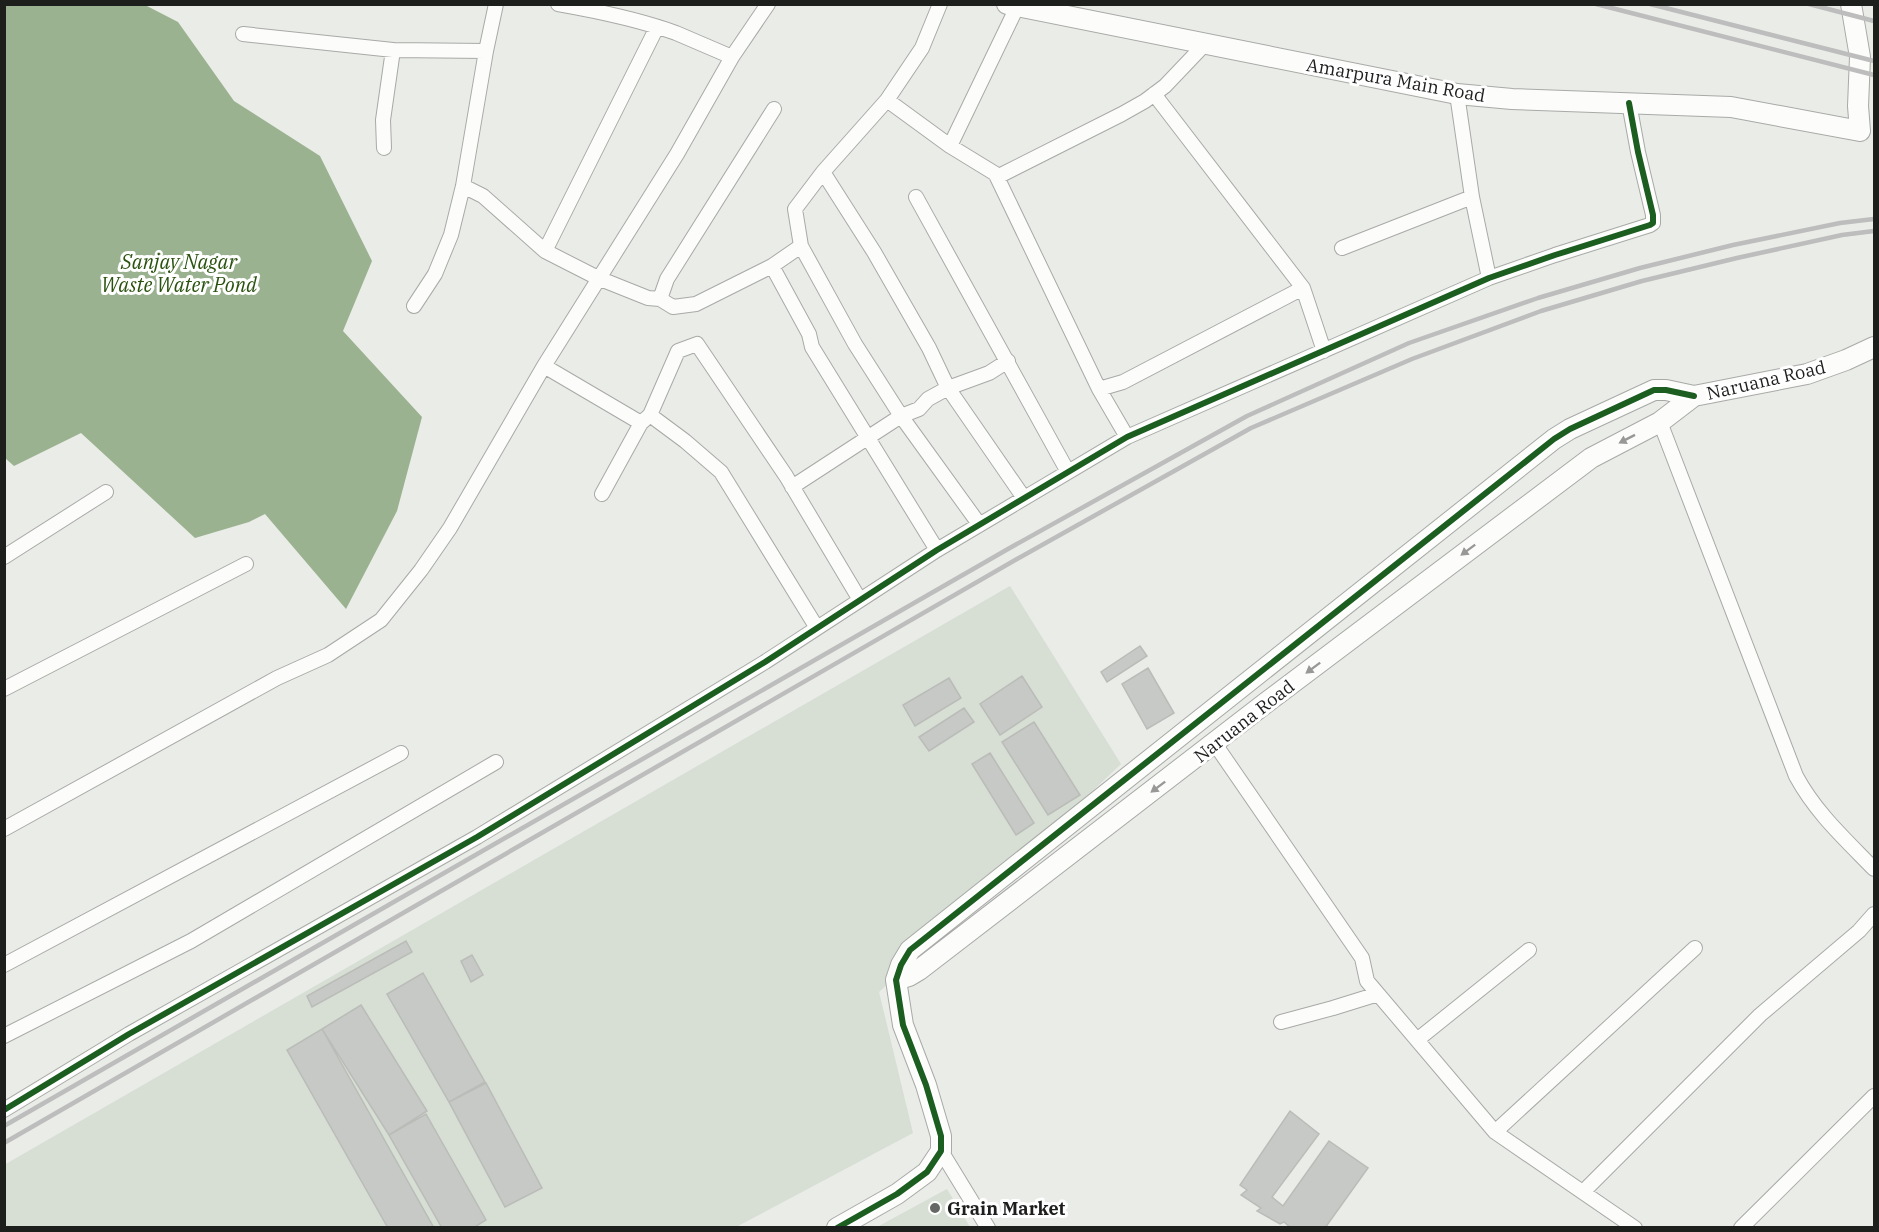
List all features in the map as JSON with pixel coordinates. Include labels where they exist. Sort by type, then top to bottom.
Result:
[{"type":"street","points":[[414,306],[435,274],[447,244],[463,186],[496,4]]},
{"type":"street","points":[[558,4],[610,14],[657,27],[732,57]]},
{"type":"street","points":[[4,829],[277,678],[328,655],[381,620],[422,570],[450,528],[544,366],[677,154],[732,57],[768,4]]},
{"type":"street","points":[[940,4],[922,48],[887,100],[823,172],[795,209],[801,246],[855,344],[901,416],[980,524]]},
{"type":"street","name":"Amarpura Main Road","points":[[1012,6],[1457,94],[1512,99],[1731,107],[1860,132],[1858,106],[1860,57],[1851,4]]},
{"type":"street","points":[[950,146],[1012,6]]},
{"type":"street","points":[[545,251],[657,27]]},
{"type":"street","points":[[243,34],[393,50],[486,51]]},
{"type":"street","points":[[996,175],[1005,174],[1048,152],[1122,114],[1154,94],[1165,86],[1205,44]]},
{"type":"street","points":[[384,148],[383,120],[393,50]]},
{"type":"street","points":[[1154,94],[1304,288],[1324,351]]},
{"type":"street","points":[[1457,94],[1472,197],[1489,278]]},
{"type":"street","points":[[887,100],[950,146],[996,175],[1099,389],[1127,437]]},
{"type":"street","points":[[4,1110],[129,1034],[477,837],[755,668],[937,550],[1127,437],[1489,278],[1575,248],[1647,227],[1653,223],[1653,215],[1629,104]]},
{"type":"street","points":[[660,299],[668,279],[774,109]]},
{"type":"street","points":[[823,172],[874,252],[929,348],[948,388],[1024,498]]},
{"type":"street","points":[[463,186],[483,196],[545,251],[598,278],[648,298],[660,299],[674,307],[696,304],[772,266],[801,246]]},
{"type":"street","points":[[916,197],[1068,472]]},
{"type":"street","points":[[1342,248],[1472,197]]},
{"type":"street","points":[[772,266],[809,333],[812,347],[937,550]]},
{"type":"street","points":[[1099,389],[1123,382],[1304,288]]},
{"type":"street","points":[[602,495],[646,419],[678,351],[698,344],[792,487],[860,600]]},
{"type":"street","name":"Naruana Road","points":[[896,980],[919,970],[1267,702],[1591,458],[1660,422],[1694,396],[1807,374],[1875,347]]},
{"type":"street","points":[[792,487],[901,416],[919,409],[928,399],[948,388],[989,373],[1008,362]]},
{"type":"street","points":[[544,366],[686,441],[721,472],[817,628]]},
{"type":"street","points":[[837,1227],[897,1194],[927,1172],[940,1151],[940,1136],[926,1085],[903,1025],[896,980],[901,964],[914,947],[1554,439],[1570,429],[1654,390],[1694,396]]},
{"type":"street","points":[[1660,422],[1796,776],[1822,816],[1875,869]]},
{"type":"street","points":[[4,557],[106,492]]},
{"type":"street","points":[[4,689],[246,564]]},
{"type":"street","points":[[1215,744],[1362,958],[1367,981],[1495,1132],[1635,1227]]},
{"type":"street","points":[[4,965],[401,753]]},
{"type":"street","points":[[4,1036],[191,941],[496,762]]},
{"type":"street","points":[[1583,1192],[1760,1015],[1859,931],[1875,914]]},
{"type":"street","points":[[1495,1132],[1695,948]]},
{"type":"street","points":[[1417,1040],[1529,950]]},
{"type":"street","points":[[1281,1022],[1378,994]]},
{"type":"street","points":[[1741,1227],[1875,1096]]},
{"type":"street","points":[[940,1151],[988,1227]]},
{"type":"shaded area","points":[[1010,586],[1121,764],[879,992],[913,1133],[736,1227],[5,1227],[4,1165]]},
{"type":"shaded area","name":"Grain Market","points":[[947,1189],[970,1227],[877,1227]]},
{"type":"water","name":"Sanjay Nagar Waste Water Pond","points":[[4,5],[145,5],[178,22],[234,101],[320,156],[372,261],[343,331],[422,417],[397,511],[346,609],[265,514],[249,522],[195,538],[81,433],[14,466],[5,458]]},
{"type":"building","points":[[1140,646],[1147,656],[1107,682],[1101,672]]},
{"type":"building","points":[[1148,668],[1174,713],[1147,729],[1122,684]]},
{"type":"building","points":[[1022,676],[1042,707],[1000,735],[980,704]]},
{"type":"building","points":[[949,678],[961,698],[915,726],[903,705]]},
{"type":"building","points":[[964,708],[974,722],[929,751],[919,737]]},
{"type":"building","points":[[1034,722],[1080,795],[1048,815],[1002,742]]},
{"type":"building","points":[[990,753],[1034,823],[1016,835],[972,764]]},
{"type":"building","points":[[406,941],[412,952],[312,1007],[307,996]]},
{"type":"building","points":[[472,955],[483,975],[471,982],[461,961]]},
{"type":"building","points":[[423,973],[485,1082],[449,1102],[387,994]]},
{"type":"building","points":[[361,1005],[427,1111],[389,1135],[322,1029]]},
{"type":"building","points":[[322,1029],[434,1228],[388,1228],[287,1050]]},
{"type":"building","points":[[486,1083],[542,1188],[505,1207],[449,1102]]},
{"type":"building","points":[[1290,1111],[1319,1134],[1272,1197],[1283,1206],[1329,1141],[1368,1168],[1325,1228],[1291,1228],[1284,1222],[1280,1224],[1257,1211],[1261,1208],[1241,1195],[1247,1190],[1240,1185]]},
{"type":"building","points":[[426,1114],[486,1220],[473,1228],[442,1228],[389,1135]]},
{"type":"railway","points":[[1596,4],[1874,75]]},
{"type":"railway","points":[[1650,4],[1874,61]]},
{"type":"railway","points":[[1809,4],[1874,21]]},
{"type":"railway","points":[[4,1126],[1008,549],[1247,416],[1409,343],[1538,298],[1640,268],[1733,245],[1840,223],[1874,219]]},
{"type":"railway","points":[[4,1143],[1017,559],[1251,428],[1412,359],[1541,311],[1642,281],[1737,258],[1842,235],[1874,231]]},
{"type":"cycle path","points":[[4,1110],[129,1034],[477,837],[765,662],[937,550],[1127,437],[1489,278],[1650,225],[1653,223],[1653,215],[1629,103]]},
{"type":"cycle path","points":[[837,1228],[897,1194],[927,1172],[941,1151],[941,1136],[926,1085],[903,1025],[896,980],[901,965],[910,950],[1554,439],[1570,429],[1654,390],[1694,396]]},
{"type":"place","name":"Grain Market","points":[[935,1208]]}]
